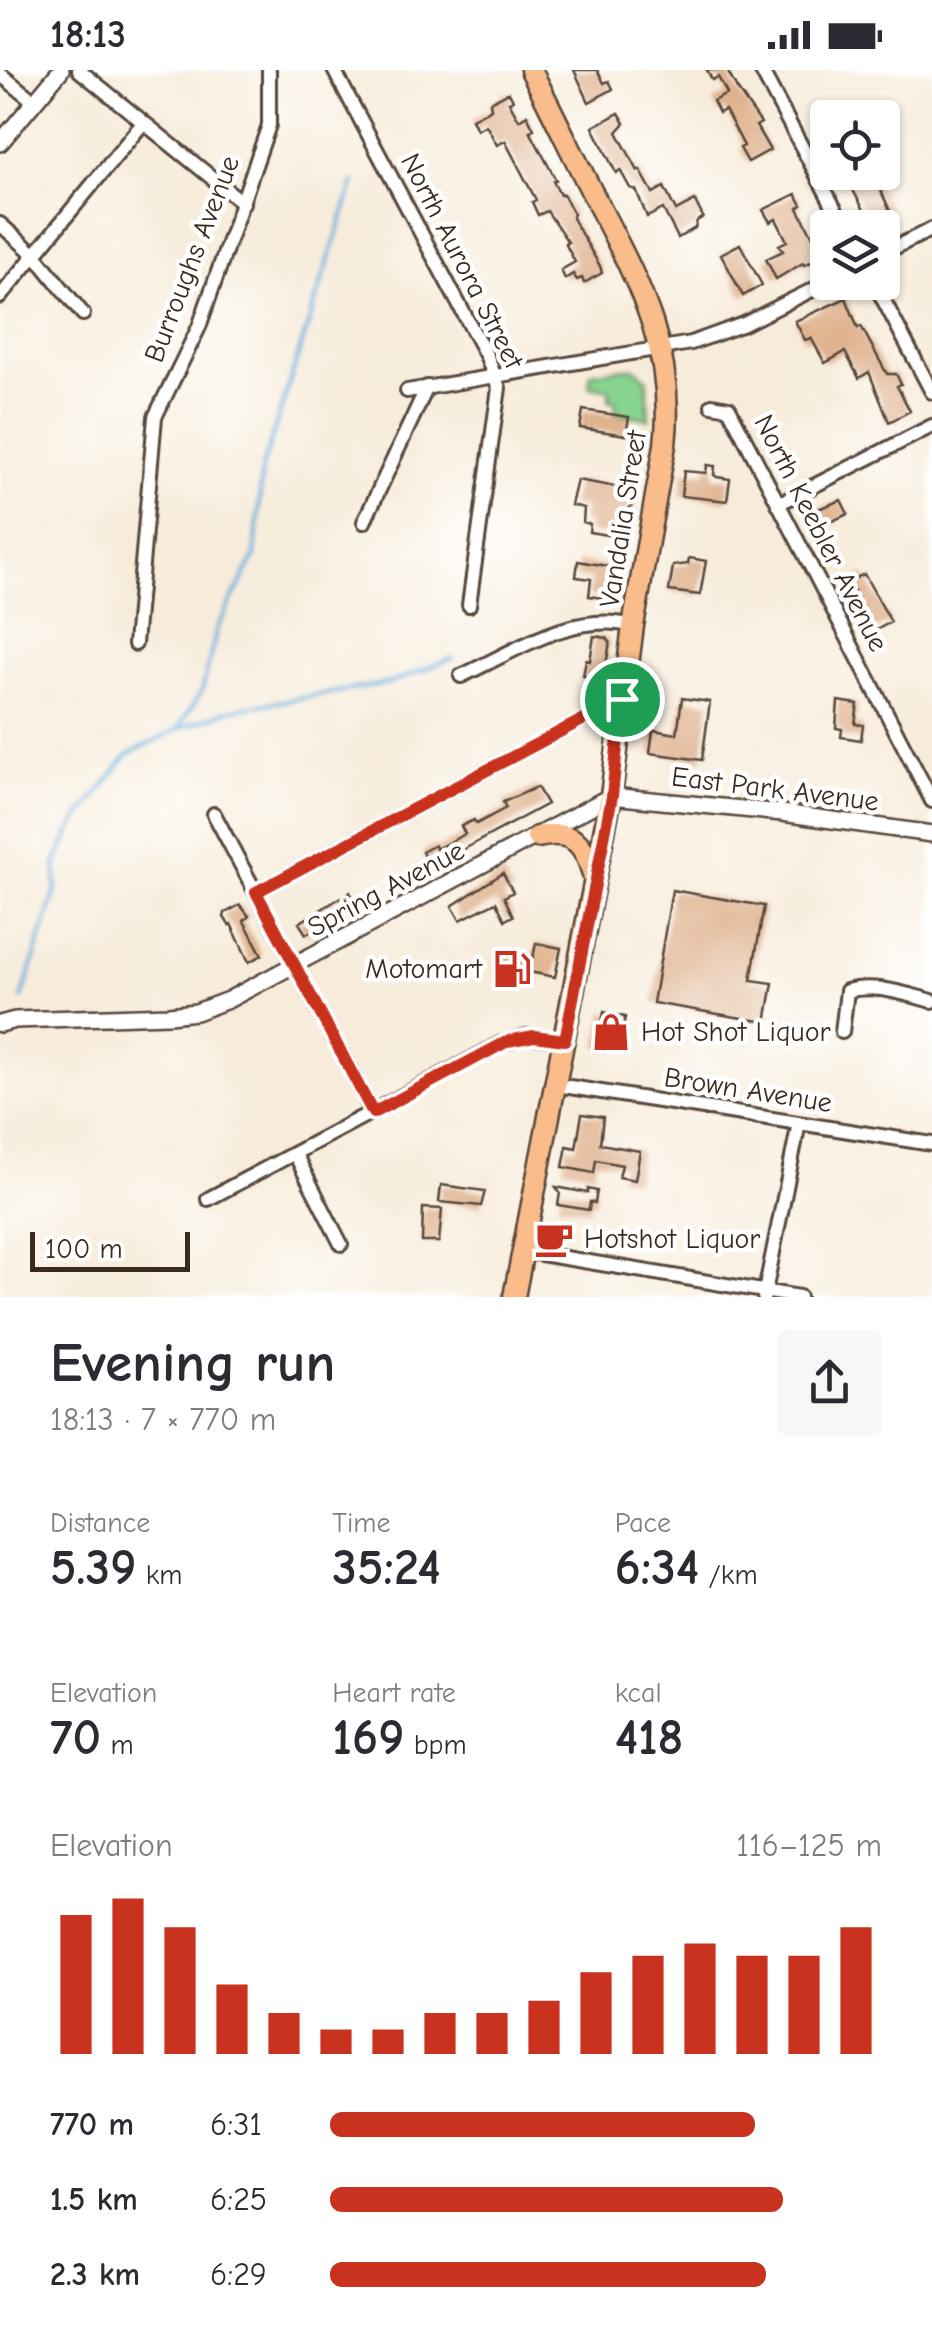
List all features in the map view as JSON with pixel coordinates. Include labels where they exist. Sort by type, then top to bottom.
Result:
[{"type":"main road","name":"Vandalia Street","points":[[514,1297],[612,796],[622,699],[667,430],[667,384],[661,349],[636,277],[535,72]]},
{"type":"main road","points":[[537,837],[555,833],[570,837],[581,847],[594,882]]},
{"type":"street","points":[[0,143],[62,70]]},
{"type":"street","points":[[78,70],[243,203]]},
{"type":"street","name":"Burroughs Avenue","points":[[135,644],[157,411],[199,327],[270,125],[269,70]]},
{"type":"street","name":"North Aurora Street","points":[[334,70],[496,376],[498,398],[468,605]]},
{"type":"street","points":[[761,70],[835,210]]},
{"type":"street","points":[[0,74],[35,102]]},
{"type":"street","points":[[0,297],[143,123]]},
{"type":"street","points":[[0,224],[34,254],[83,314]]},
{"type":"street","points":[[900,245],[932,229]]},
{"type":"street","points":[[407,391],[661,349],[725,332],[810,291]]},
{"type":"street","points":[[883,300],[932,392]]},
{"type":"street","points":[[364,522],[427,387]]},
{"type":"street","name":"North Keebler Avenue","points":[[712,405],[729,408],[932,801]]},
{"type":"street","points":[[778,504],[932,426]]},
{"type":"street","points":[[462,676],[569,626],[604,620],[633,626]]},
{"type":"street","points":[[256,892],[622,699]]},
{"type":"street","name":"East Park Avenue","points":[[612,796],[782,813],[932,834]]},
{"type":"street","name":"Spring Avenue","points":[[0,1024],[15,1020],[196,1012],[228,1000],[612,796]]},
{"type":"street","points":[[214,814],[373,1113]]},
{"type":"street","points":[[842,1032],[848,991],[893,991],[932,1001]]},
{"type":"street","points":[[208,1199],[508,1041],[534,1036],[565,1040]]},
{"type":"street","name":"Brown Avenue","points":[[556,1085],[932,1144]]},
{"type":"street","points":[[765,1294],[799,1123]]},
{"type":"street","points":[[295,1154],[341,1244]]},
{"type":"street","points":[[524,1251],[799,1297]]},
{"type":"green space","points":[[635,368],[647,379],[649,419],[615,413],[616,402],[609,400],[610,390],[589,386],[591,373]]},
{"type":"building","points":[[574,70],[597,70],[604,83],[609,81],[613,89],[589,102]]},
{"type":"building","points":[[707,70],[731,70],[728,72],[737,89],[761,123],[756,126],[770,150],[748,162],[725,110],[719,113],[713,101],[727,94],[718,77],[712,80]]},
{"type":"building","points":[[509,92],[513,100],[509,102],[519,120],[527,115],[534,129],[530,131],[556,180],[553,181],[600,266],[602,273],[584,283],[573,274],[565,279],[561,270],[575,262],[565,243],[568,242],[547,211],[538,215],[532,202],[536,200],[505,141],[497,145],[486,125],[477,130],[472,119],[491,109],[490,102]]},
{"type":"building","points":[[619,113],[625,123],[617,132],[653,193],[664,187],[676,211],[695,201],[703,217],[695,228],[678,238],[663,209],[647,217],[636,190],[630,188],[620,170],[616,173],[593,127]]},
{"type":"building","points":[[853,190],[881,190],[890,210],[864,210]]},
{"type":"building","points":[[796,194],[802,205],[798,208],[810,231],[810,262],[776,279],[766,259],[783,251],[779,245],[787,241],[776,219],[770,222],[763,210]]},
{"type":"building","points":[[740,244],[762,285],[743,296],[721,254]]},
{"type":"building","points":[[847,300],[858,328],[861,326],[887,374],[896,374],[901,384],[897,386],[910,411],[889,422],[869,372],[859,378],[845,352],[825,363],[811,338],[805,340],[795,321]]},
{"type":"building","points":[[583,410],[629,417],[626,435],[580,428]]},
{"type":"building","points":[[707,465],[715,466],[717,477],[730,479],[727,501],[681,496],[684,471],[706,473]]},
{"type":"building","points":[[577,480],[634,490],[636,502],[623,513],[633,515],[630,530],[614,527],[613,536],[589,532],[590,524],[583,522],[584,508],[571,505]]},
{"type":"building","points":[[841,500],[848,514],[819,527],[813,511]]},
{"type":"building","points":[[689,558],[706,561],[700,595],[669,591],[673,566],[688,564]]},
{"type":"building","points":[[578,561],[613,567],[608,599],[589,596],[591,579],[576,577]]},
{"type":"building","points":[[864,574],[891,622],[874,631],[849,581]]},
{"type":"building","points":[[594,636],[610,642],[604,677],[600,678],[583,676]]},
{"type":"building","points":[[682,698],[710,702],[702,760],[650,753],[653,730],[677,734]]},
{"type":"building","points":[[838,701],[858,704],[855,724],[863,725],[861,740],[841,737],[842,729],[836,728]]},
{"type":"building","points":[[537,787],[547,804],[428,864],[422,852],[465,834],[461,826],[474,820],[476,824],[506,808],[503,802]]},
{"type":"building","points":[[503,873],[513,892],[504,897],[513,916],[505,920],[496,902],[460,920],[452,906]]},
{"type":"building","points":[[672,890],[764,906],[751,980],[773,983],[766,1022],[653,1003]]},
{"type":"building","points":[[350,892],[357,905],[306,934],[299,923]]},
{"type":"building","points":[[240,905],[249,916],[244,921],[262,955],[249,962],[224,917]]},
{"type":"building","points":[[536,943],[561,948],[555,977],[524,971],[521,986],[498,982],[504,952],[533,958]]},
{"type":"building","name":"Hot Shot Liquor","points":[[604,1012],[625,1017],[619,1050],[597,1047]]},
{"type":"building","points":[[582,1114],[603,1117],[600,1144],[640,1151],[635,1180],[619,1177],[622,1165],[596,1160],[594,1173],[563,1167],[567,1146],[576,1148]]},
{"type":"building","points":[[441,1185],[485,1191],[481,1206],[439,1202]]},
{"type":"building","points":[[556,1187],[597,1191],[595,1203],[590,1202],[589,1210],[558,1205],[560,1193]]},
{"type":"building","points":[[423,1208],[442,1209],[439,1242],[422,1242]]},
{"type":"waterway","points":[[22,998],[56,890],[56,862],[75,823],[128,754],[177,730],[202,691],[217,628],[255,556],[262,468],[354,182]]},
{"type":"waterway","points":[[178,729],[230,710],[390,683],[453,658]]},
{"type":"place","name":"Motomart","points":[[512,969]]},
{"type":"place","name":"Hot Shot Liquor","points":[[611,1032]]},
{"type":"place","name":"Hotshot Liquor","points":[[554,1239]]},
{"type":"route","points":[[622,699],[612,796],[565,1040],[534,1036],[508,1041],[373,1113],[256,892],[622,699]]}]
